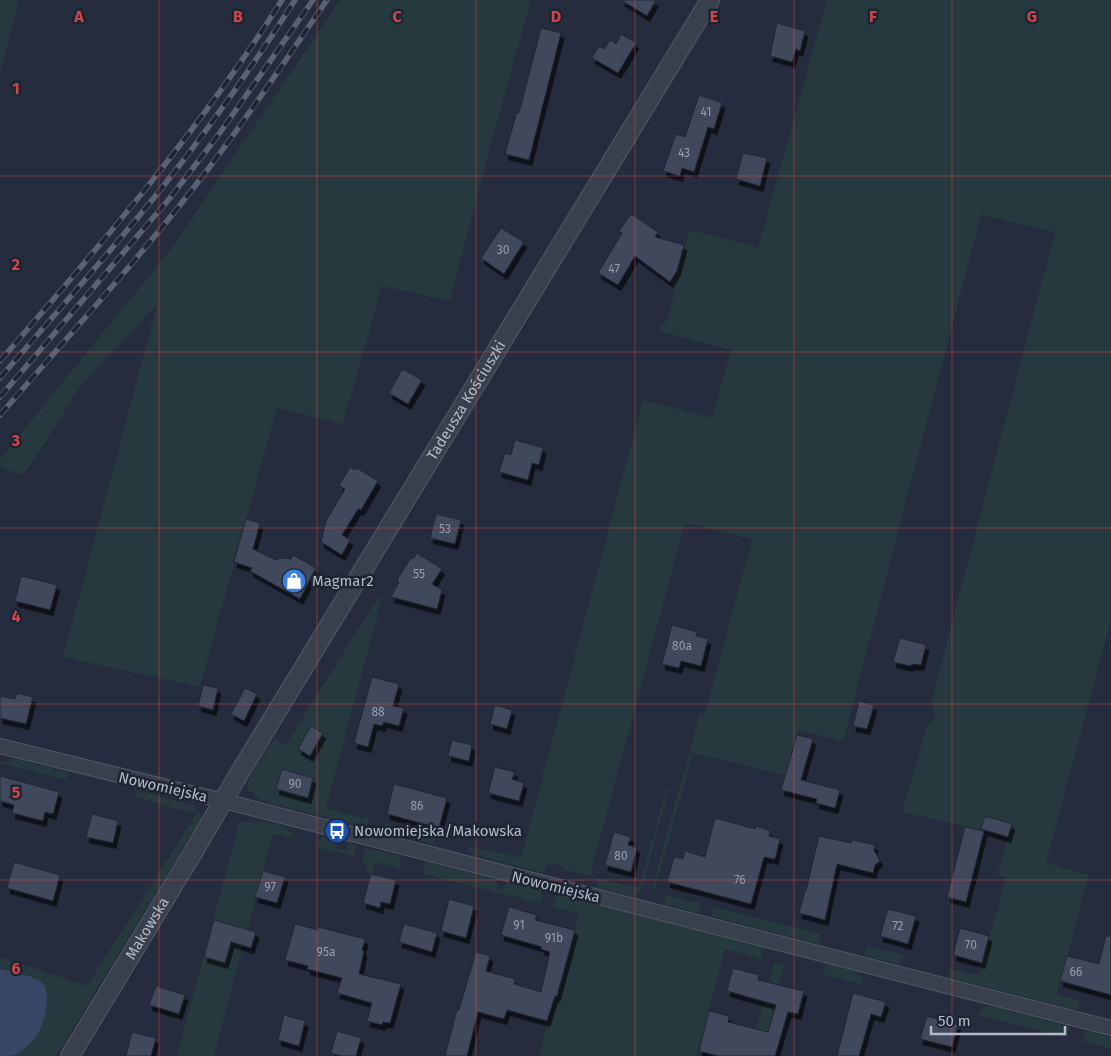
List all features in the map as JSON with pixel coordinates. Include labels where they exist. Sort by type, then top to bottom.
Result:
[{"type":"street","name":"Tadeusza Kościuszki","points":[[224,802],[245,764],[710,0]]},
{"type":"street","name":"Nowomiejska","points":[[0,746],[1111,1028]]},
{"type":"street","name":"Makowska","points":[[70,1056],[224,802]]},
{"type":"green space","points":[[0,0],[19,0],[0,73]]},
{"type":"green space","points":[[340,0],[531,0],[450,301],[382,286],[343,424],[277,408],[200,687],[63,657],[157,305],[82,384],[24,475],[0,467],[0,459],[171,249]]},
{"type":"green space","points":[[827,0],[1111,0],[1111,620],[1046,863],[1089,875],[1057,994],[1081,1001],[1076,1010],[948,977],[950,969],[979,975],[1006,877],[998,875],[1012,824],[985,816],[981,830],[902,812],[926,729],[935,715],[931,702],[1055,232],[981,215],[843,742],[799,730],[786,776],[693,753],[654,892],[652,888],[700,713],[705,714],[752,539],[685,523],[590,876],[561,869],[561,865],[549,863],[544,873],[468,853],[469,846],[521,858],[643,400],[712,418],[731,350],[658,330],[664,321],[667,322],[675,286],[670,282],[677,272],[690,230],[758,247]]},
{"type":"green space","points":[[378,597],[382,598],[326,808],[365,819],[366,815],[369,816],[367,828],[260,800],[255,794],[247,790],[250,779],[258,764],[275,738],[285,746]]},
{"type":"green space","points":[[13,758],[68,773],[66,780],[0,763],[0,761],[9,762]]},
{"type":"green space","points":[[666,789],[669,789],[642,889],[635,897],[597,887],[597,878],[639,888]]},
{"type":"green space","points":[[137,790],[195,806],[194,808],[200,814],[201,819],[56,1056],[0,1056],[0,957],[87,986],[196,814],[135,797]]},
{"type":"green space","points":[[247,821],[285,826],[287,830],[294,833],[292,838],[273,834],[214,1056],[177,1056],[238,827],[235,823]]},
{"type":"green space","points":[[385,823],[435,837],[433,844],[383,831]]},
{"type":"green space","points":[[322,837],[337,840],[335,848],[346,851],[349,841],[356,847],[354,856],[319,848],[318,840]]},
{"type":"green space","points":[[365,848],[401,856],[400,868],[375,862],[371,874],[367,873],[363,860]]},
{"type":"green space","points":[[426,861],[496,880],[497,889],[501,891],[506,883],[509,883],[541,891],[542,898],[540,903],[423,874]]},
{"type":"green space","points":[[557,894],[765,948],[762,959],[725,949],[697,1056],[539,1056],[579,913],[553,907]]},
{"type":"green space","points":[[666,895],[701,904],[699,913],[664,904]]},
{"type":"green space","points":[[713,907],[821,934],[819,944],[711,916]]},
{"type":"green space","points":[[866,945],[904,955],[899,964],[865,956]]},
{"type":"green space","points":[[774,962],[784,964],[774,1009],[761,1056],[749,1056]]},
{"type":"green space","points":[[826,964],[855,971],[861,977],[863,985],[822,974]]},
{"type":"green space","points":[[984,1007],[993,1007],[1070,1027],[1068,1038],[978,1015]]},
{"type":"green space","points":[[1086,1031],[1111,1037],[1111,1049],[1082,1041]]},
{"type":"water","points":[[0,969],[36,979],[44,985],[47,995],[46,1009],[38,1034],[28,1046],[14,1055],[0,1056]]},
{"type":"building","points":[[621,0],[656,0],[647,16]]},
{"type":"building","points":[[777,23],[805,31],[800,51],[796,49],[792,62],[770,56]]},
{"type":"building","points":[[541,28],[561,33],[529,160],[505,154],[517,112],[519,113]]},
{"type":"building","points":[[621,34],[636,43],[618,73],[592,58],[599,46],[604,49],[610,40],[616,44]]},
{"type":"building","points":[[699,95],[722,103],[714,129],[708,127],[694,172],[682,168],[680,176],[663,171],[676,134],[685,137]]},
{"type":"building","points":[[743,153],[767,158],[760,186],[736,179]]},
{"type":"building","points":[[631,214],[658,232],[655,237],[684,245],[677,271],[670,282],[635,256],[618,285],[598,273],[622,233],[619,231]]},
{"type":"building","points":[[501,228],[524,242],[504,274],[481,258]]},
{"type":"building","points":[[402,369],[422,380],[408,404],[389,393]]},
{"type":"building","points":[[515,440],[543,448],[539,465],[532,463],[528,480],[499,472],[505,453],[511,455]]},
{"type":"building","points":[[350,467],[356,470],[357,468],[378,481],[361,510],[358,509],[342,535],[350,540],[342,555],[321,542],[326,521],[345,489],[339,486]]},
{"type":"building","points":[[436,514],[461,520],[455,544],[430,538]]},
{"type":"building","points":[[246,519],[260,523],[253,549],[276,560],[281,558],[291,559],[293,555],[316,568],[300,599],[250,571],[252,568],[234,562]]},
{"type":"building","points":[[417,553],[442,569],[432,584],[442,590],[437,609],[391,597],[399,582],[397,580],[411,558],[413,559]]},
{"type":"building","points":[[21,576],[57,585],[50,610],[15,601]]},
{"type":"building","points":[[672,625],[697,632],[696,636],[708,639],[701,666],[681,661],[679,668],[662,664]]},
{"type":"building","points":[[900,638],[926,645],[921,665],[913,664],[910,666],[893,662]]},
{"type":"building","points":[[372,677],[399,684],[393,706],[404,708],[399,726],[384,722],[382,726],[374,724],[368,747],[354,743]]},
{"type":"building","points":[[203,685],[218,688],[213,710],[198,706]]},
{"type":"building","points":[[245,688],[257,694],[244,721],[231,714]]},
{"type":"building","points":[[17,693],[33,697],[26,724],[0,718],[0,696],[15,699]]},
{"type":"building","points":[[859,701],[874,705],[867,729],[853,726]]},
{"type":"building","points":[[495,705],[512,710],[507,729],[490,724]]},
{"type":"building","points":[[311,726],[323,733],[310,756],[298,749]]},
{"type":"building","points":[[797,735],[813,739],[801,780],[840,790],[835,808],[816,803],[817,799],[781,790]]},
{"type":"building","points":[[452,740],[472,745],[469,761],[448,756]]},
{"type":"building","points":[[495,767],[515,772],[512,779],[524,783],[519,801],[488,793]]},
{"type":"building","points":[[282,769],[313,778],[308,798],[276,789]]},
{"type":"building","points":[[0,776],[59,792],[53,814],[45,812],[43,821],[12,813],[14,805],[0,801]]},
{"type":"building","points":[[394,784],[447,798],[439,828],[387,814]]},
{"type":"building","points":[[92,814],[118,821],[113,843],[86,837]]},
{"type":"building","points":[[985,816],[1012,824],[1008,837],[981,829]]},
{"type":"building","points":[[715,818],[755,829],[756,826],[770,831],[769,836],[780,839],[775,859],[764,857],[751,904],[667,882],[674,857],[683,859],[685,851],[705,857]]},
{"type":"building","points":[[965,827],[984,831],[966,902],[947,897]]},
{"type":"building","points":[[614,832],[631,837],[628,845],[637,848],[631,872],[605,865]]},
{"type":"building","points":[[819,836],[851,843],[852,840],[875,845],[874,850],[880,861],[875,865],[873,873],[837,864],[825,920],[799,913]]},
{"type":"building","points":[[14,862],[60,875],[53,901],[7,888]]},
{"type":"building","points":[[263,871],[285,877],[277,903],[255,897]]},
{"type":"building","points":[[371,874],[396,880],[390,904],[381,902],[380,908],[363,903]]},
{"type":"building","points":[[449,899],[474,906],[466,938],[441,931]]},
{"type":"building","points":[[509,907],[537,915],[535,920],[575,930],[557,996],[555,996],[547,1021],[507,1010],[504,1019],[478,1012],[467,1056],[445,1056],[457,1010],[459,1010],[476,952],[490,956],[486,971],[515,979],[514,984],[541,992],[550,952],[541,949],[542,947],[501,935]]},
{"type":"building","points":[[888,909],[916,916],[908,944],[880,936]]},
{"type":"building","points":[[214,920],[256,932],[251,948],[231,942],[225,963],[204,957]]},
{"type":"building","points":[[295,924],[318,930],[318,927],[365,939],[359,974],[401,984],[390,1023],[383,1022],[382,1025],[367,1021],[372,1003],[337,993],[342,978],[307,969],[308,966],[285,960]]},
{"type":"building","points":[[404,924],[437,933],[432,952],[399,942]]},
{"type":"building","points":[[960,928],[989,936],[982,963],[953,955]]},
{"type":"building","points":[[1106,936],[1111,936],[1111,995],[1060,981],[1067,956],[1099,964]]},
{"type":"building","points":[[733,968],[759,975],[758,980],[804,991],[798,1014],[788,1012],[775,1056],[718,1056],[699,1051],[709,1011],[729,1016],[728,1022],[768,1032],[776,1005],[727,991]]},
{"type":"building","points":[[156,986],[185,995],[179,1014],[149,1005]]},
{"type":"building","points":[[853,993],[886,1002],[881,1017],[871,1014],[859,1056],[837,1056]]},
{"type":"building","points":[[284,1015],[305,1021],[299,1046],[278,1040]]},
{"type":"building","points":[[927,1016],[958,1025],[952,1047],[920,1039]]},
{"type":"building","points":[[337,1031],[361,1038],[356,1056],[341,1056],[331,1053]]},
{"type":"building","points":[[132,1032],[156,1038],[151,1056],[126,1056]]},
{"type":"railway","points":[[0,361],[148,186],[217,95],[282,0]]},
{"type":"railway","points":[[0,378],[122,237],[179,166],[230,97],[295,0]]},
{"type":"railway","points":[[0,397],[170,198],[219,134],[313,0]]},
{"type":"railway","points":[[0,415],[181,204],[237,130],[327,0]]},
{"type":"place","name":"Magmar2","points":[[294,581]]},
{"type":"place","name":"Nowomiejska/Makowska","points":[[337,831]]}]
